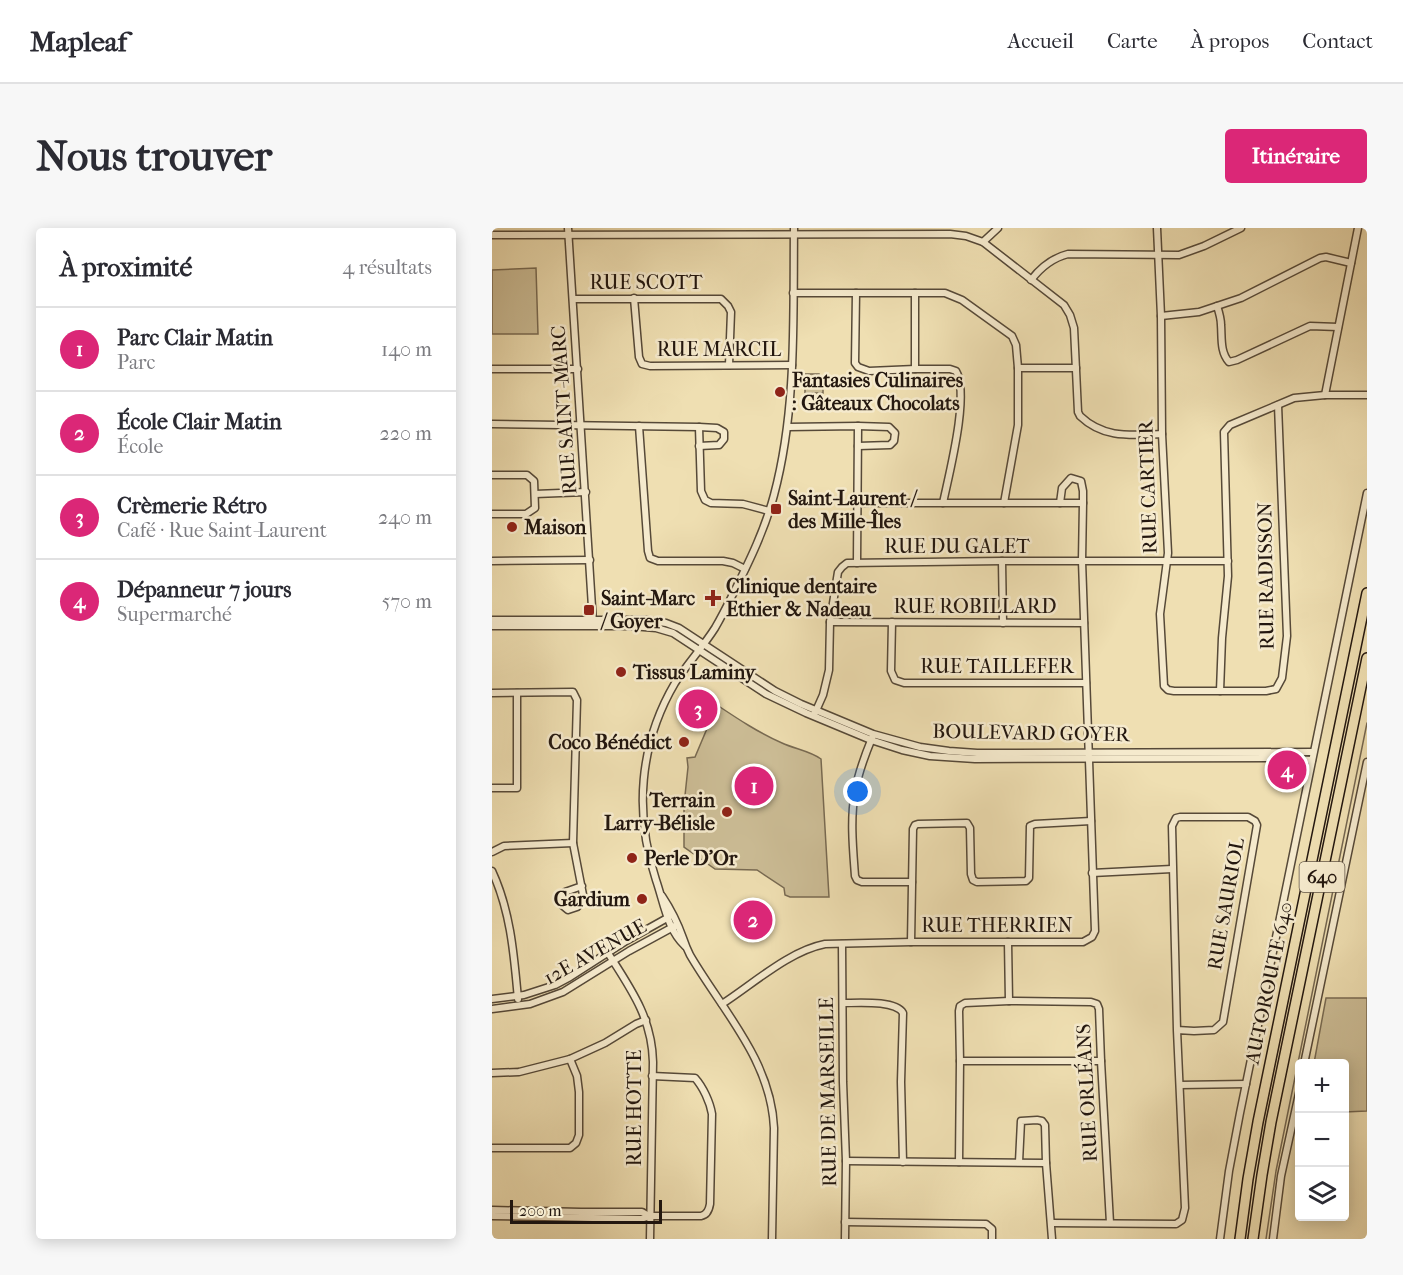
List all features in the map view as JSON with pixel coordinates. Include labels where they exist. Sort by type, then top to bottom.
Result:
[{"type":"highway","name":"AUTOROUTE 640","points":[[1240,1236],[1257,1130],[1367,593]]},
{"type":"highway","name":"AUTOROUTE 640","points":[[1255,1239],[1257,1210],[1273,1116],[1367,658]]},
{"type":"street","points":[[983,242],[998,228]]},
{"type":"street","name":"RUE CARTIER","points":[[1157,228],[1168,562],[1160,614],[1164,686],[1174,691],[1220,691]]},
{"type":"street","points":[[1222,228],[1225,236]]},
{"type":"street","points":[[1031,280],[1046,264],[1068,254],[1179,255],[1241,228]]},
{"type":"street","points":[[1325,395],[1358,228]]},
{"type":"street","points":[[492,235],[568,231],[794,231],[966,236],[983,242],[1064,305],[1074,327],[1078,412],[1084,420],[1099,429],[1114,434],[1162,434]]},
{"type":"street","name":"RUE SAINT-MARC","points":[[568,231],[593,623]]},
{"type":"street","points":[[772,1239],[774,1128],[770,1098],[756,1059],[685,946],[683,937],[670,917],[668,905],[661,895],[652,868],[642,812],[644,772],[651,738],[662,709],[676,681],[716,626],[745,569],[760,537],[779,476],[788,427],[792,365],[794,231]]},
{"type":"street","points":[[1161,316],[1199,312],[1241,298],[1316,259],[1326,257],[1351,263]]},
{"type":"street","points":[[793,293],[945,293],[962,300],[1012,336],[1016,345],[1018,368],[1018,425],[1004,503]]},
{"type":"street","points":[[856,293],[855,363],[858,367],[869,371],[950,369],[956,371],[960,377],[960,414],[943,503]]},
{"type":"street","points":[[915,293],[915,369]]},
{"type":"street","name":"RUE MARCIL","points":[[634,298],[639,357],[642,364],[650,366],[792,365]]},
{"type":"street","name":"RUE SCOTT","points":[[573,299],[720,299],[728,306],[730,312],[729,365]]},
{"type":"street","points":[[1217,306],[1221,322],[1222,346],[1226,360],[1229,362],[1310,326],[1338,327]]},
{"type":"street","points":[[1018,368],[1076,369]]},
{"type":"street","points":[[492,369],[578,369]]},
{"type":"street","points":[[1220,691],[1228,576],[1224,432],[1230,425],[1294,398],[1367,394]]},
{"type":"street","name":"RUE RADISSON","points":[[1220,691],[1266,692],[1276,689],[1282,678],[1287,636],[1278,405]]},
{"type":"street","points":[[492,424],[699,427],[720,429],[724,432],[725,437],[719,445],[699,446]]},
{"type":"street","points":[[639,426],[650,558],[658,561],[723,561],[745,569]]},
{"type":"street","points":[[857,563],[858,426]]},
{"type":"street","points":[[699,427],[701,491],[705,500],[711,503],[743,504],[769,512]]},
{"type":"street","points":[[788,427],[890,427],[895,433],[894,441],[890,444],[858,446]]},
{"type":"street","points":[[492,475],[527,475],[534,481],[535,494],[535,508],[526,514],[492,514]]},
{"type":"street","points":[[857,503],[1060,503],[1083,503],[1080,481],[1071,478],[1062,488],[1060,503]]},
{"type":"street","points":[[535,494],[586,492]]},
{"type":"street","points":[[1220,1239],[1229,1171],[1246,1084],[1367,493]]},
{"type":"street","name":"RUE THERRIEN","points":[[722,1004],[812,946],[911,942],[1083,942],[1092,937],[1095,930],[1082,561],[1083,503]]},
{"type":"street","points":[[492,561],[590,560]]},
{"type":"street","points":[[1002,561],[1004,623]]},
{"type":"street","name":"RUE DU GALET","points":[[815,714],[823,695],[829,670],[830,622],[838,572],[847,563],[1228,561]]},
{"type":"street","name":"BOULEVARD GOYER","points":[[492,620],[593,623],[663,629],[702,647],[766,694],[872,737],[949,752],[1312,760]]},
{"type":"street","name":"RUE ROBILLARD","points":[[830,622],[1084,623]]},
{"type":"street","name":"RUE TAILLEFER","points":[[892,622],[891,671],[895,680],[904,683],[1086,683]]},
{"type":"street","name":"BOULEVARD GOYER","points":[[492,626],[593,623]]},
{"type":"street","points":[[492,693],[573,692],[577,700],[573,843],[582,886],[584,900],[577,907],[568,910],[559,898],[565,892],[582,886]]},
{"type":"street","points":[[492,788],[517,788],[517,693]]},
{"type":"street","points":[[872,737],[855,793],[853,837],[855,876],[862,882],[912,882]]},
{"type":"street","name":"BOULEVARD GOYER","points":[[1089,755],[1313,752]]},
{"type":"street","points":[[1305,1059],[1367,762]]},
{"type":"street","name":"RUE SAURIOL","points":[[1052,1223],[1176,1224],[1182,1220],[1185,1208],[1177,1030],[1172,826],[1176,818],[1180,817],[1248,817],[1257,825],[1223,1022],[1214,1030],[1177,1030]]},
{"type":"street","points":[[911,942],[913,829],[915,825],[967,823],[970,828],[973,880],[977,882],[1026,881],[1029,878],[1030,826],[1091,821]]},
{"type":"street","points":[[492,852],[504,846],[573,843]]},
{"type":"street","points":[[1092,873],[1172,869]]},
{"type":"street","points":[[492,871],[507,914],[519,1006]]},
{"type":"street","name":"12E AVENUE","points":[[492,999],[546,989],[670,917]]},
{"type":"street","name":"12E AVENUE","points":[[492,1009],[519,1006],[546,999],[567,990],[613,960],[675,926]]},
{"type":"street","points":[[1008,942],[1009,1001]]},
{"type":"street","name":"RUE DE MARSEILLE","points":[[842,944],[845,1239]]},
{"type":"street","name":"RUE HOTTE","points":[[608,953],[637,999],[646,1020],[652,1044],[650,1239]]},
{"type":"street","name":"RUE ORLÉANS","points":[[959,1162],[960,1006],[965,1003],[1009,1001],[1097,1004],[1110,1223]]},
{"type":"street","points":[[843,1003],[891,1004],[900,1008],[903,1013],[901,1082],[903,1162]]},
{"type":"street","points":[[492,1073],[519,1072],[570,1059],[646,1020]]},
{"type":"street","points":[[492,1148],[570,1148],[576,1143],[579,1135],[579,1092],[577,1076],[570,1059]]},
{"type":"street","points":[[960,1061],[1101,1061]]},
{"type":"street","points":[[492,1216],[641,1219],[650,1216],[701,1216],[708,1212],[710,1204],[710,1106],[695,1078],[652,1076]]},
{"type":"street","points":[[1180,1085],[1246,1084]]},
{"type":"street","points":[[1273,1239],[1281,1176],[1295,1108]]},
{"type":"street","points":[[1019,1162],[1021,1121],[1042,1121],[1045,1125],[1052,1239]]},
{"type":"street","points":[[846,1161],[1046,1163]]},
{"type":"street","points":[[492,1210],[642,1212],[650,1216]]},
{"type":"street","points":[[845,1222],[986,1224],[992,1229],[992,1239]]},
{"type":"shaded area","points":[[536,268],[538,334],[492,334],[492,270]]},
{"type":"shaded area","points":[[805,374],[819,374],[819,382],[823,382],[823,393],[805,393]]},
{"type":"shaded area","points":[[717,705],[765,735],[821,759],[829,897],[790,897],[785,895],[784,888],[757,870],[715,869],[684,847],[687,758],[695,757]]},
{"type":"shaded area","points":[[1326,998],[1367,998],[1367,1111],[1349,1112],[1349,1059],[1315,1059]]},
{"type":"waterway","points":[[1266,1239],[1276,1171],[1367,723]]},
{"type":"place","name":"Fantasies Culinaires : Gâteaux Chocolats","points":[[780,392]]},
{"type":"place","name":"Saint-Laurent / des Mille-Îles","points":[[776,509]]},
{"type":"place","name":"Maison","points":[[512,527]]},
{"type":"place","name":"Clinique dentaire Ethier & Nadeau","points":[[713,598]]},
{"type":"place","name":"Saint-Marc / Goyer","points":[[589,610]]},
{"type":"place","name":"Tissus Laminy","points":[[621,672]]},
{"type":"place","name":"Crèmerie Rétro","points":[[698,709]]},
{"type":"place","name":"Coco Bénédict","points":[[684,742]]},
{"type":"place","name":"Dépanneur 7 jours","points":[[1287,770]]},
{"type":"place","name":"Parc Clair Matin","points":[[754,786]]},
{"type":"place","name":"Terrain Larry-Bélisle","points":[[727,812]]},
{"type":"place","name":"Perle D'Or","points":[[632,858]]},
{"type":"place","name":"Gardium","points":[[642,899]]},
{"type":"place","name":"École Clair Matin","points":[[753,920]]}]
